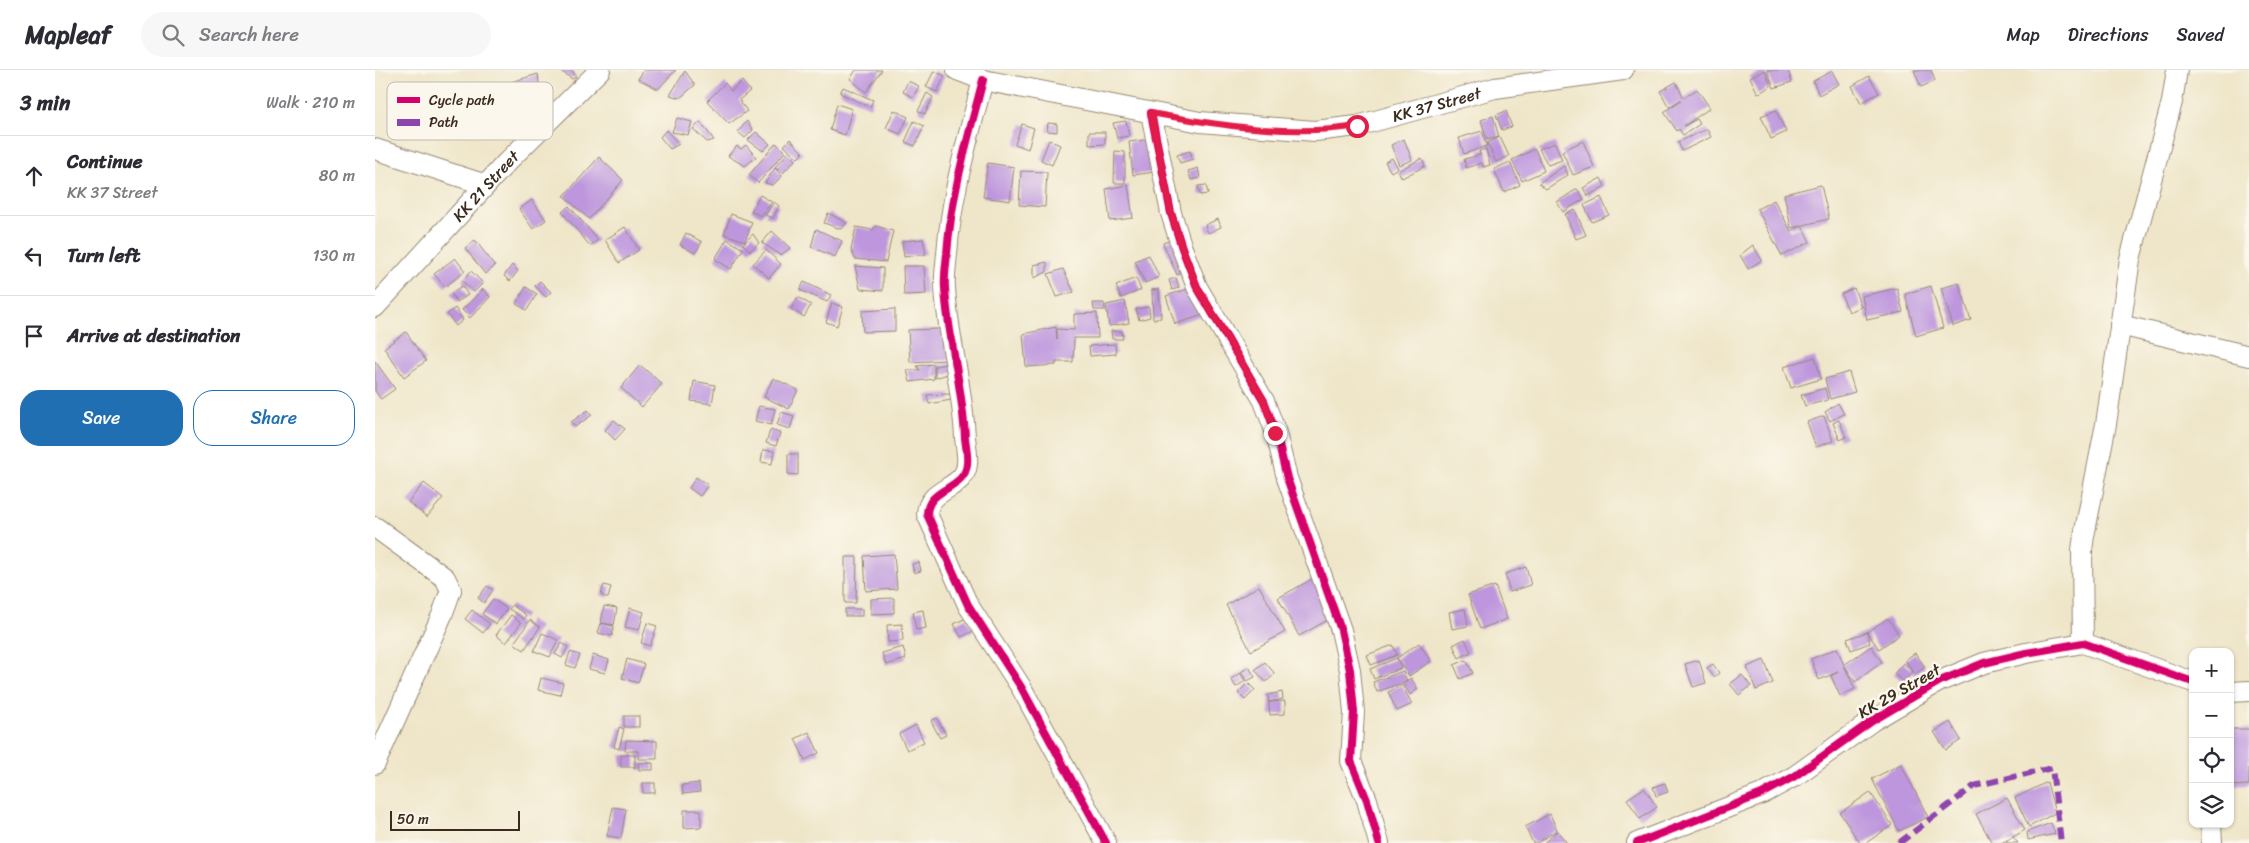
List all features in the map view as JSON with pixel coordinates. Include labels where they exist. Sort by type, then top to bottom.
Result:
[{"type":"street","name":"KK 21 Street","points":[[553,117],[600,70]]},
{"type":"street","name":"KK 37 Street","points":[[957,70],[983,80],[1200,122],[1273,128],[1333,130],[1357,126],[1495,88],[1623,70]]},
{"type":"street","points":[[2083,643],[2082,550],[2106,424],[2130,259],[2172,102],[2177,70]]},
{"type":"street","points":[[983,80],[961,162],[948,234],[944,286],[950,336],[964,418],[967,465],[959,480],[931,499],[927,505],[927,514],[968,605],[1021,687],[1107,843]]},
{"type":"street","points":[[1151,113],[1171,213],[1182,248],[1197,287],[1264,401],[1287,478],[1341,630],[1351,670],[1353,695],[1354,712],[1351,761],[1367,800],[1379,843]]},
{"type":"street","name":"KK 21 Street","points":[[375,307],[486,185],[531,140]]},
{"type":"street","points":[[375,149],[486,185]]},
{"type":"street","points":[[2120,325],[2249,356]]},
{"type":"street","points":[[375,527],[445,578],[451,590],[442,615],[375,764]]},
{"type":"street","name":"KK 29 Street","points":[[1637,843],[1763,794],[1795,776],[1872,721],[1940,681],[1984,663],[2083,643],[2189,681]]},
{"type":"street","points":[[2234,692],[2249,691]]},
{"type":"street","points":[[2211,828],[2212,843]]},
{"type":"building","points":[[562,70],[572,70],[576,77],[572,79]]},
{"type":"building","points":[[644,70],[676,70],[658,89],[638,79]]},
{"type":"building","points":[[856,70],[882,70],[866,92],[850,79]]},
{"type":"building","points":[[1765,70],[1771,86],[1758,94],[1750,77]]},
{"type":"building","points":[[1767,70],[1788,70],[1792,82],[1774,88]]},
{"type":"building","points":[[1914,70],[1931,70],[1935,81],[1921,87]]},
{"type":"building","points":[[685,71],[695,85],[680,98],[670,95]]},
{"type":"building","points":[[934,71],[945,76],[937,92],[926,87]]},
{"type":"building","points":[[1832,71],[1839,84],[1819,95],[1813,81]]},
{"type":"building","points":[[538,74],[539,82],[511,82]]},
{"type":"building","points":[[1869,76],[1879,93],[1861,103],[1852,86]]},
{"type":"building","points":[[742,81],[750,91],[739,100],[747,111],[729,124],[707,101],[725,83],[731,91]]},
{"type":"building","points":[[908,81],[919,86],[913,97],[903,92]]},
{"type":"building","points":[[1676,82],[1684,98],[1697,89],[1710,108],[1684,126],[1697,119],[1700,124],[1683,135],[1679,129],[1677,131],[1664,112],[1681,100],[1669,107],[1660,91]]},
{"type":"building","points":[[843,87],[873,100],[870,107],[840,93]]},
{"type":"building","points":[[927,93],[933,97],[925,114],[918,111]]},
{"type":"building","points":[[837,104],[852,109],[845,135],[830,130]]},
{"type":"building","points":[[894,110],[908,117],[900,134],[886,128]]},
{"type":"building","points":[[1776,110],[1786,132],[1771,139],[1761,116]]},
{"type":"building","points":[[1506,111],[1512,127],[1502,130],[1496,115]]},
{"type":"building","points":[[1493,116],[1499,137],[1487,140],[1481,120]]},
{"type":"building","points":[[677,118],[692,122],[688,135],[672,132]]},
{"type":"building","points":[[747,121],[753,130],[745,138],[738,132]]},
{"type":"building","points":[[914,121],[924,126],[915,146],[905,142]]},
{"type":"building","points":[[1126,121],[1129,136],[1117,138],[1113,123]]},
{"type":"building","points":[[700,122],[714,140],[707,142],[693,129]]},
{"type":"building","points":[[1048,123],[1057,124],[1057,132],[1047,131]]},
{"type":"building","points":[[1022,124],[1034,128],[1028,149],[1015,144]]},
{"type":"building","points":[[1707,129],[1711,137],[1682,151],[1678,142]]},
{"type":"building","points":[[666,130],[679,144],[670,149],[660,137]]},
{"type":"building","points":[[1482,131],[1487,146],[1464,154],[1459,138]]},
{"type":"building","points":[[756,132],[770,144],[763,151],[748,140]]},
{"type":"building","points":[[1089,132],[1105,132],[1105,144],[1089,145]]},
{"type":"building","points":[[1500,137],[1509,156],[1496,162],[1487,143]]},
{"type":"building","points":[[790,139],[803,153],[798,158],[784,146]]},
{"type":"building","points":[[1151,139],[1155,172],[1133,175],[1129,142]]},
{"type":"building","points":[[1404,139],[1412,160],[1399,165],[1391,145]]},
{"type":"building","points":[[1049,140],[1060,145],[1052,165],[1041,160]]},
{"type":"building","points":[[1583,141],[1594,167],[1573,175],[1562,151]]},
{"type":"building","points":[[776,143],[785,152],[758,183],[749,175]]},
{"type":"building","points":[[1555,143],[1562,160],[1548,165],[1539,149]]},
{"type":"building","points":[[746,145],[756,157],[745,166],[728,156],[737,146],[741,149]]},
{"type":"building","points":[[1486,149],[1490,165],[1483,167],[1482,163],[1466,168],[1464,159],[1480,155],[1479,151]]},
{"type":"building","points":[[1535,149],[1544,171],[1522,181],[1512,160]]},
{"type":"building","points":[[1115,151],[1125,152],[1125,183],[1114,183]]},
{"type":"building","points":[[1190,151],[1193,159],[1180,163],[1177,155]]},
{"type":"building","points":[[788,153],[795,160],[783,173],[775,167]]},
{"type":"building","points":[[599,157],[623,180],[589,219],[564,196]]},
{"type":"building","points":[[1392,158],[1398,168],[1391,172],[1385,162]]},
{"type":"building","points":[[1422,158],[1425,166],[1402,178],[1398,171]]},
{"type":"building","points":[[1510,162],[1520,185],[1504,192],[1494,169]]},
{"type":"building","points":[[988,163],[1014,167],[1010,201],[983,197]]},
{"type":"building","points":[[1564,166],[1568,175],[1546,189],[1539,183]]},
{"type":"building","points":[[775,168],[782,176],[773,185],[765,183]]},
{"type":"building","points":[[1198,168],[1200,178],[1191,180],[1188,171]]},
{"type":"building","points":[[1021,171],[1047,172],[1045,207],[1019,205]]},
{"type":"building","points":[[1601,178],[1605,186],[1588,196],[1583,188]]},
{"type":"building","points":[[1128,185],[1133,218],[1110,221],[1106,189]]},
{"type":"building","points":[[1206,185],[1208,194],[1200,195],[1198,186]]},
{"type":"building","points":[[1821,185],[1829,219],[1791,228],[1784,194]]},
{"type":"building","points":[[1577,189],[1584,199],[1563,212],[1557,202]]},
{"type":"building","points":[[760,195],[772,202],[761,216],[751,211]]},
{"type":"building","points":[[1601,197],[1609,215],[1592,222],[1584,205]]},
{"type":"building","points":[[532,200],[546,220],[533,229],[519,209]]},
{"type":"building","points":[[1774,200],[1791,231],[1802,226],[1810,242],[1782,256],[1757,209]]},
{"type":"building","points":[[774,202],[779,206],[773,218],[765,215]]},
{"type":"building","points":[[569,206],[598,240],[590,246],[562,212]]},
{"type":"building","points":[[1575,210],[1586,235],[1576,239],[1565,214]]},
{"type":"building","points":[[828,213],[847,223],[841,229],[824,223]]},
{"type":"building","points":[[731,214],[752,222],[745,241],[724,234]]},
{"type":"building","points":[[1218,219],[1221,227],[1208,233],[1205,225]]},
{"type":"building","points":[[876,226],[893,231],[886,262],[855,259],[851,250],[856,227],[873,230]]},
{"type":"building","points":[[625,227],[639,250],[619,263],[605,240]]},
{"type":"building","points":[[816,229],[842,241],[835,257],[811,247]]},
{"type":"building","points":[[772,231],[790,248],[781,255],[762,243]]},
{"type":"building","points":[[686,233],[702,242],[695,253],[680,245]]},
{"type":"building","points":[[753,234],[759,243],[750,251],[743,244]]},
{"type":"building","points":[[1176,238],[1190,269],[1177,275],[1163,243]]},
{"type":"building","points":[[727,239],[743,249],[731,269],[715,259]]},
{"type":"building","points":[[923,239],[926,254],[904,257],[902,241]]},
{"type":"building","points":[[475,240],[495,266],[485,274],[465,248]]},
{"type":"building","points":[[1753,245],[1762,260],[1748,269],[1740,255]]},
{"type":"building","points":[[766,250],[781,264],[769,278],[753,264]]},
{"type":"building","points":[[1149,255],[1159,277],[1145,283],[1135,261]]},
{"type":"building","points":[[455,258],[465,271],[445,287],[434,274]]},
{"type":"building","points":[[1047,262],[1047,272],[1034,278],[1034,265]]},
{"type":"building","points":[[512,265],[518,271],[510,281],[504,276]]},
{"type":"building","points":[[855,266],[883,268],[883,291],[860,289]]},
{"type":"building","points":[[903,266],[924,266],[926,294],[904,295]]},
{"type":"building","points":[[1063,269],[1074,292],[1057,297],[1048,274]]},
{"type":"building","points":[[471,271],[483,283],[474,292],[462,281]]},
{"type":"building","points":[[1136,278],[1141,290],[1121,298],[1116,286]]},
{"type":"building","points":[[1176,278],[1179,288],[1172,290],[1169,280]]},
{"type":"building","points":[[540,281],[551,292],[546,297],[535,286]]},
{"type":"building","points":[[804,282],[831,295],[827,302],[800,290]]},
{"type":"building","points":[[1959,283],[1971,320],[1953,326],[1941,288]]},
{"type":"building","points":[[462,286],[468,295],[457,302],[451,293]]},
{"type":"building","points":[[1931,286],[1943,328],[1916,336],[1905,294]]},
{"type":"building","points":[[526,287],[537,294],[527,310],[516,304]]},
{"type":"building","points":[[1194,287],[1203,315],[1175,324],[1166,296]]},
{"type":"building","points":[[1854,288],[1861,307],[1849,312],[1841,294]]},
{"type":"building","points":[[1897,288],[1903,312],[1867,320],[1862,296]]},
{"type":"building","points":[[483,289],[490,297],[470,318],[462,310]]},
{"type":"building","points":[[1159,289],[1161,318],[1153,319],[1152,290]]},
{"type":"building","points":[[798,297],[811,305],[804,317],[791,309]]},
{"type":"building","points":[[1125,301],[1129,323],[1109,326],[1106,305]]},
{"type":"building","points":[[832,303],[843,307],[837,326],[826,322]]},
{"type":"building","points":[[1093,303],[1104,303],[1105,310],[1094,310]]},
{"type":"building","points":[[1149,307],[1150,317],[1139,320],[1136,309]]},
{"type":"building","points":[[455,308],[463,320],[456,326],[447,314]]},
{"type":"building","points":[[895,309],[895,331],[863,332],[862,311]]},
{"type":"building","points":[[1097,313],[1098,338],[1074,338],[1073,362],[1056,362],[1056,365],[1026,367],[1023,334],[1056,327],[1057,340],[1057,329],[1074,330],[1074,314]]},
{"type":"building","points":[[939,329],[946,336],[949,360],[910,362],[908,330]]},
{"type":"building","points":[[1111,331],[1122,331],[1123,339],[1112,339]]},
{"type":"building","points":[[406,332],[426,361],[404,377],[384,348]]},
{"type":"building","points":[[1115,344],[1116,354],[1090,356],[1089,346]]},
{"type":"building","points":[[1815,357],[1821,379],[1791,388],[1784,367]]},
{"type":"building","points":[[375,361],[395,389],[381,399],[375,391]]},
{"type":"building","points":[[954,363],[954,372],[935,378],[935,366]]},
{"type":"building","points":[[934,364],[934,379],[910,382],[907,370],[920,370],[917,366]]},
{"type":"building","points":[[640,365],[662,384],[642,407],[621,388]]},
{"type":"building","points":[[1849,372],[1855,392],[1830,399],[1825,379]]},
{"type":"building","points":[[773,378],[798,390],[789,409],[764,397]]},
{"type":"building","points":[[694,381],[715,385],[712,404],[691,401]]},
{"type":"building","points":[[1825,388],[1828,400],[1805,406],[1801,395]]},
{"type":"building","points":[[950,394],[951,400],[929,404],[927,395]]},
{"type":"building","points":[[1838,403],[1844,414],[1830,421],[1825,412]]},
{"type":"building","points":[[759,406],[775,409],[771,425],[755,421]]},
{"type":"building","points":[[588,410],[592,415],[575,427],[571,422]]},
{"type":"building","points":[[781,412],[794,416],[790,429],[777,425]]},
{"type":"building","points":[[1824,416],[1833,441],[1816,447],[1807,422]]},
{"type":"building","points":[[614,420],[625,429],[615,440],[605,430]]},
{"type":"building","points":[[1839,420],[1846,437],[1840,440],[1833,423]]},
{"type":"building","points":[[770,430],[780,433],[776,446],[766,443]]},
{"type":"building","points":[[763,450],[774,451],[772,464],[761,462]]},
{"type":"building","points":[[788,454],[798,454],[798,475],[788,474]]},
{"type":"building","points":[[696,477],[708,485],[700,496],[689,488]]},
{"type":"building","points":[[424,483],[443,498],[427,517],[408,502]]},
{"type":"building","points":[[894,554],[897,589],[866,591],[864,556]]},
{"type":"building","points":[[845,557],[857,557],[856,603],[845,603]]},
{"type":"building","points":[[919,562],[921,571],[914,573],[912,564]]},
{"type":"building","points":[[1526,567],[1531,585],[1510,592],[1505,574]]},
{"type":"building","points":[[1314,578],[1335,616],[1299,636],[1278,598]]},
{"type":"building","points":[[604,585],[611,587],[608,598],[601,595]]},
{"type":"building","points":[[487,586],[493,590],[484,603],[478,598]]},
{"type":"building","points":[[1259,586],[1285,632],[1251,651],[1226,605]]},
{"type":"building","points":[[1495,586],[1507,619],[1480,629],[1468,595]]},
{"type":"building","points":[[894,598],[894,613],[871,614],[871,599]]},
{"type":"building","points":[[493,599],[507,609],[496,624],[482,614]]},
{"type":"building","points":[[512,605],[526,615],[524,619],[509,609]]},
{"type":"building","points":[[604,606],[617,608],[614,625],[601,623]]},
{"type":"building","points":[[630,608],[644,612],[639,630],[625,627]]},
{"type":"building","points":[[845,609],[862,609],[862,616],[845,616]]},
{"type":"building","points":[[1465,609],[1468,626],[1452,629],[1449,612]]},
{"type":"building","points":[[472,610],[490,624],[483,633],[465,619]]},
{"type":"building","points":[[923,610],[926,628],[916,630],[913,612]]},
{"type":"building","points":[[511,615],[521,623],[506,643],[496,635]]},
{"type":"building","points":[[966,618],[973,631],[961,637],[954,624]]},
{"type":"building","points":[[1888,618],[1899,635],[1879,649],[1867,632]]},
{"type":"building","points":[[530,620],[540,627],[524,650],[514,643]]},
{"type":"building","points":[[601,623],[614,626],[612,636],[598,633]]},
{"type":"building","points":[[647,623],[657,626],[650,646],[641,643]]},
{"type":"building","points":[[902,624],[903,641],[888,642],[887,625]]},
{"type":"building","points":[[1867,632],[1870,643],[1851,650],[1847,639]]},
{"type":"building","points":[[542,633],[558,640],[550,657],[534,651]]},
{"type":"building","points":[[1465,639],[1471,652],[1459,658],[1453,645]]},
{"type":"building","points":[[562,643],[568,647],[562,658],[555,654]]},
{"type":"building","points":[[1419,643],[1431,661],[1409,676],[1397,658]]},
{"type":"building","points":[[1393,645],[1397,655],[1371,665],[1367,655]]},
{"type":"building","points":[[1871,646],[1882,662],[1855,682],[1844,665]]},
{"type":"building","points":[[903,647],[906,659],[886,665],[882,653]]},
{"type":"building","points":[[1837,648],[1855,689],[1840,696],[1831,676],[1838,672],[1819,680],[1811,659]]},
{"type":"building","points":[[570,652],[580,655],[575,668],[566,665]]},
{"type":"building","points":[[1915,653],[1925,667],[1915,674],[1905,660]]},
{"type":"building","points":[[593,655],[609,660],[605,673],[589,669]]},
{"type":"building","points":[[1397,658],[1401,668],[1374,679],[1370,669]]},
{"type":"building","points":[[627,659],[644,664],[638,683],[622,678]]},
{"type":"building","points":[[1466,660],[1473,673],[1460,679],[1454,665]]},
{"type":"building","points":[[1699,660],[1706,683],[1693,687],[1685,664]]},
{"type":"building","points":[[1764,660],[1773,683],[1756,690],[1747,667]]},
{"type":"building","points":[[1265,662],[1275,674],[1266,682],[1255,670]]},
{"type":"building","points":[[1903,663],[1913,671],[1904,682],[1894,674]]},
{"type":"building","points":[[1713,664],[1719,673],[1714,677],[1707,668]]},
{"type":"building","points":[[1249,667],[1255,677],[1247,681],[1241,672]]},
{"type":"building","points":[[1403,671],[1407,681],[1377,692],[1373,682]]},
{"type":"building","points":[[1240,673],[1245,681],[1236,687],[1231,679]]},
{"type":"building","points":[[1742,675],[1751,686],[1739,695],[1730,684]]},
{"type":"building","points":[[541,678],[563,683],[560,695],[538,690]]},
{"type":"building","points":[[1411,678],[1418,689],[1410,695],[1403,683]]},
{"type":"building","points":[[1248,683],[1255,690],[1245,700],[1238,693]]},
{"type":"building","points":[[1402,685],[1412,704],[1397,711],[1388,692]]},
{"type":"building","points":[[1282,692],[1283,699],[1269,702],[1285,701],[1285,714],[1270,715],[1268,695]]},
{"type":"building","points":[[624,716],[639,716],[639,727],[624,727]]},
{"type":"building","points":[[937,718],[946,735],[940,738],[931,721]]},
{"type":"building","points":[[1950,722],[1961,740],[1946,750],[1934,732]]},
{"type":"building","points":[[916,725],[924,742],[907,750],[899,734]]},
{"type":"building","points":[[619,727],[624,729],[619,749],[614,747]]},
{"type":"building","points":[[2234,729],[2249,729],[2249,785],[2234,786]]},
{"type":"building","points":[[809,732],[819,753],[805,760],[795,739]]},
{"type":"building","points":[[626,740],[657,741],[657,759],[638,759],[638,751],[625,751]]},
{"type":"building","points":[[621,755],[635,755],[635,767],[621,767]]},
{"type":"building","points":[[638,763],[653,763],[653,770],[639,770]]},
{"type":"building","points":[[1901,764],[1928,817],[1899,831],[1872,779]]},
{"type":"building","points":[[2047,782],[2055,813],[2029,827],[2015,798]]},
{"type":"building","points":[[643,783],[655,783],[655,793],[643,793]]},
{"type":"building","points":[[699,783],[700,792],[683,794],[682,785]]},
{"type":"building","points":[[1665,783],[1668,792],[1656,796],[1653,787]]},
{"type":"building","points":[[1644,788],[1657,807],[1640,819],[1627,799]]},
{"type":"building","points":[[1870,792],[1892,825],[1866,843],[1860,843],[1840,813]]},
{"type":"building","points":[[2007,798],[2025,830],[2001,843],[1992,843],[1976,814]]},
{"type":"building","points":[[613,807],[626,809],[621,838],[607,836]]},
{"type":"building","points":[[684,810],[701,810],[701,827],[684,828]]},
{"type":"building","points":[[1550,814],[1557,830],[1537,843],[1533,843],[1525,827]]},
{"type":"building","points":[[2051,823],[2055,834],[2028,840],[2027,832]]},
{"type":"building","points":[[1557,831],[1567,843],[1544,843]]},
{"type":"building","points":[[2013,837],[2018,843],[2005,843]]},
{"type":"marked path","points":[[1899,843],[1974,786],[2052,768],[2061,843]]},
{"type":"cycle path","points":[[983,80],[956,188],[949,232],[945,280],[949,326],[961,400],[967,464],[965,473],[960,479],[933,498],[927,514],[968,605],[1021,687],[1106,843]]},
{"type":"cycle path","points":[[1151,113],[1171,213],[1182,248],[1197,287],[1264,401],[1276,433],[1287,478],[1341,630],[1350,670],[1354,712],[1351,761],[1367,800],[1379,843]]},
{"type":"cycle path","points":[[1637,843],[1762,794],[1795,776],[1872,721],[1940,681],[1984,663],[2083,643],[2189,681]]},
{"type":"route","points":[[1275,433],[1264,401],[1243,362],[1197,287],[1171,213],[1151,113],[1200,122],[1255,127],[1333,130],[1357,126]]}]
